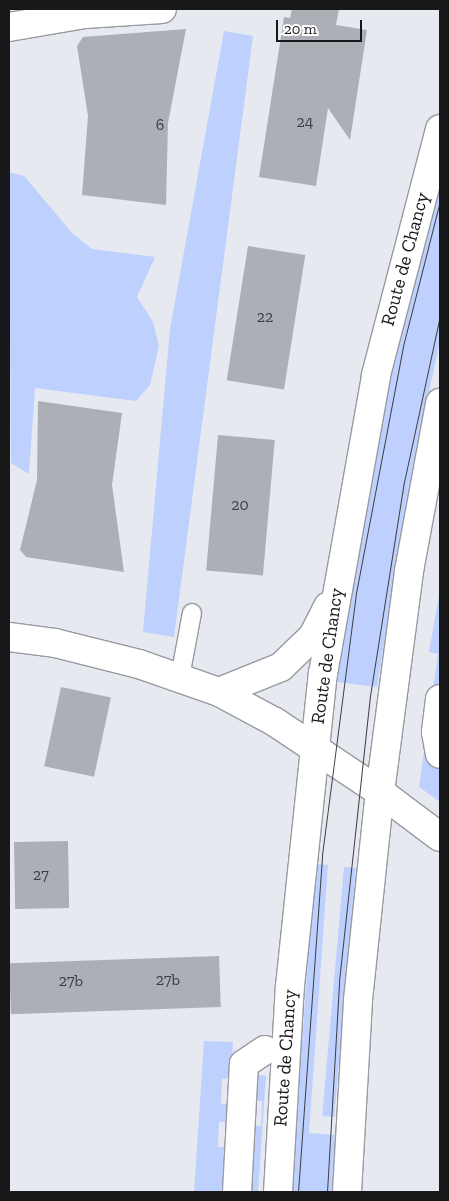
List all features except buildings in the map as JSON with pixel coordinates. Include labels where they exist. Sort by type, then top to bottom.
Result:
[{"type":"main road","points":[[9,27],[85,14],[162,9]]},
{"type":"main road","name":"Route de Chancy","points":[[278,1192],[290,986],[314,747],[336,590],[376,375],[440,129]]},
{"type":"main road","points":[[347,1192],[358,1000],[380,792],[409,571],[440,403]]},
{"type":"main road","points":[[219,692],[281,667],[313,636],[336,590]]},
{"type":"main road","points":[[9,637],[55,643],[180,677],[219,692],[314,747],[380,792],[440,837]]},
{"type":"main road","points":[[440,699],[436,732],[440,754]]},
{"type":"main road","points":[[237,1192],[244,1064],[265,1050]]},
{"type":"lane","points":[[180,677],[192,613]]},
{"type":"shaded area","points":[[224,31],[253,36],[174,637],[143,632],[170,329]]},
{"type":"shaded area","points":[[9,172],[24,176],[72,233],[92,249],[155,257],[137,297],[153,322],[159,346],[150,385],[136,401],[35,388],[29,474],[11,463]]},
{"type":"shaded area","points":[[440,178],[440,341],[413,466],[377,687],[337,682],[358,545],[396,347]]},
{"type":"shaded area","points":[[440,590],[440,802],[419,787],[438,654],[429,652]]},
{"type":"shaded area","points":[[315,864],[328,865],[309,1133],[335,1135],[332,1192],[291,1192]]},
{"type":"shaded area","points":[[344,867],[356,868],[334,1117],[322,1116]]},
{"type":"shaded area","points":[[204,1041],[233,1042],[231,1078],[222,1079],[221,1104],[229,1104],[228,1122],[219,1122],[218,1147],[227,1147],[225,1192],[194,1192]]},
{"type":"shaded area","points":[[255,1074],[266,1076],[258,1192],[248,1192],[252,1125],[261,1126],[262,1101],[253,1101]]},
{"type":"tram line","points":[[298,1192],[322,855],[356,593],[403,346],[440,201]]},
{"type":"tram line","points":[[327,1192],[339,981],[370,696],[404,482],[440,315]]}]
